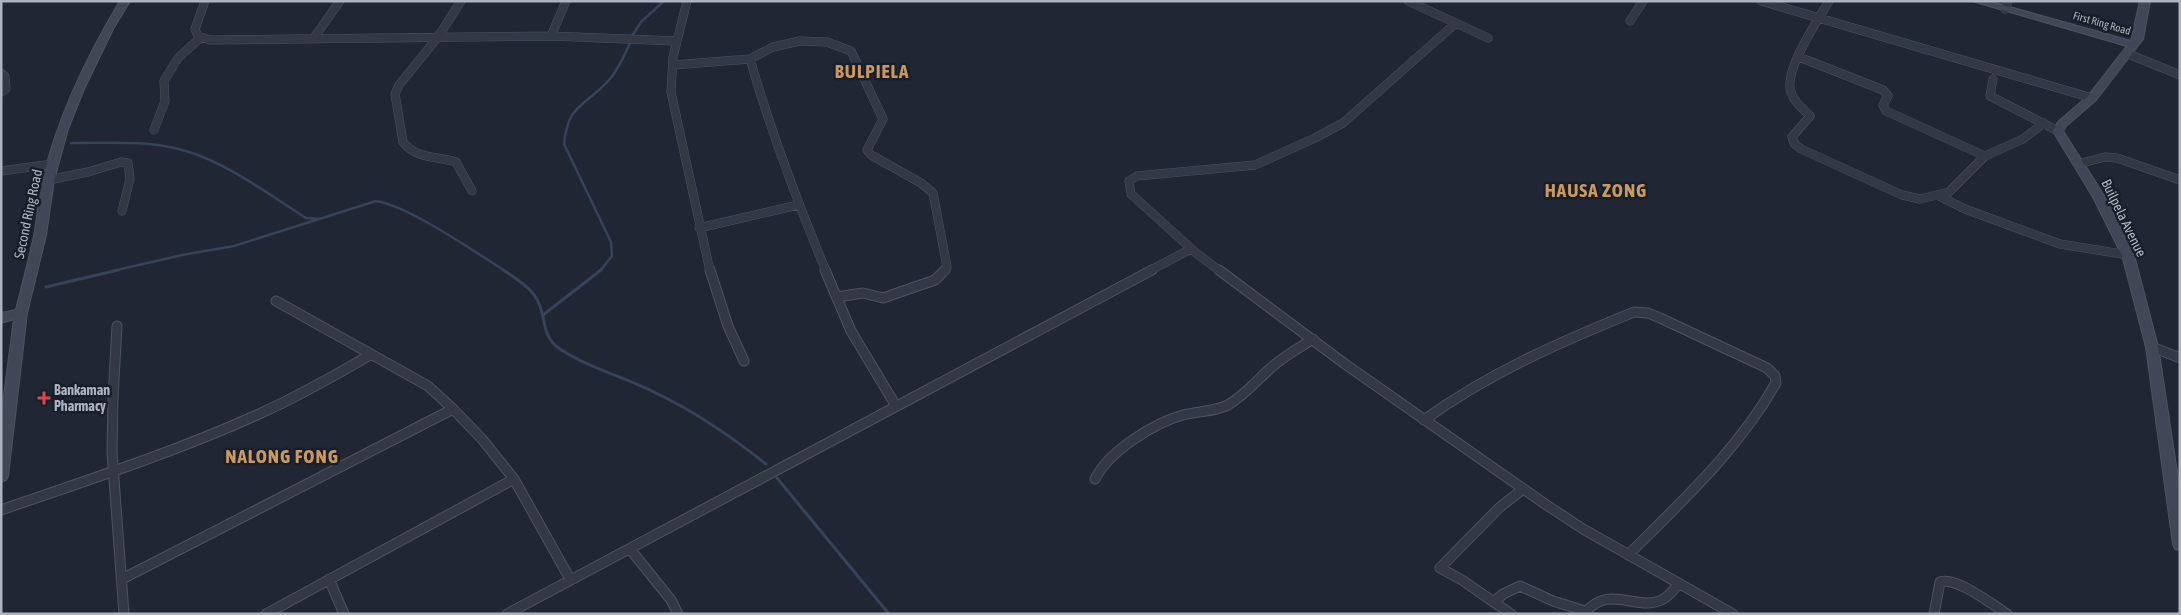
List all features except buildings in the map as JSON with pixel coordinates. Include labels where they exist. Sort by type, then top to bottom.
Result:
[{"type":"street","name":"Second Ring Road","points":[[1,476],[5,400],[21,313],[40,235],[48,180],[63,129],[79,89],[108,29],[125,1]]},
{"type":"street","points":[[200,38],[195,29],[205,1]]},
{"type":"street","points":[[313,39],[340,1]]},
{"type":"street","points":[[461,1],[438,37],[398,86],[395,94],[403,142],[406,148],[413,153],[456,162],[472,191]]},
{"type":"street","points":[[551,36],[566,1]]},
{"type":"street","points":[[687,1],[676,41],[672,92],[699,228],[714,284],[728,326],[744,361]]},
{"type":"street","points":[[1408,1],[1488,38]]},
{"type":"street","points":[[1630,22],[1642,1]]},
{"type":"street","points":[[1761,1],[2092,98]]},
{"type":"street","points":[[1829,1],[1818,18],[1799,57],[1789,84],[1790,91],[1810,116],[1792,138],[1794,143],[1814,155],[1902,195],[1920,199],[1949,192],[1985,156],[2023,139],[2044,123]]},
{"type":"street","name":"First Ring Road","points":[[1977,1],[2007,5],[2130,49]]},
{"type":"street","points":[[1993,79],[1990,96],[2058,131],[2062,124],[2092,98],[2130,49],[2141,31],[2145,1]]},
{"type":"street","points":[[1456,23],[1343,123],[1315,138],[1255,165],[1137,176],[1129,180],[1131,194],[1192,249],[1424,420],[1583,529],[1726,612]]},
{"type":"street","points":[[154,130],[165,100],[164,81],[178,58],[200,38],[234,40],[551,36],[676,41]]},
{"type":"street","points":[[673,65],[750,59],[761,52],[794,42],[831,42],[852,51],[883,119],[882,126],[872,138],[867,150],[871,155],[921,183],[933,192],[947,267],[936,280],[883,298],[863,293],[837,297]]},
{"type":"street","points":[[2130,49],[2180,75]]},
{"type":"street","points":[[1799,57],[1883,90],[1888,96],[1883,105],[1886,111],[1985,156]]},
{"type":"street","points":[[750,59],[768,122],[798,205],[851,332],[896,406]]},
{"type":"street","points":[[1,74],[4,77],[6,89],[1,92]]},
{"type":"street","name":"Builpela Avenue","points":[[2058,131],[2100,197],[2128,255],[2152,347],[2180,544]]},
{"type":"street","points":[[2078,164],[2105,157],[2117,158],[2180,180]]},
{"type":"street","points":[[48,180],[88,172],[121,162],[128,162],[131,167],[131,174],[122,211]]},
{"type":"street","points":[[1,171],[53,164]]},
{"type":"street","points":[[1937,196],[1965,209],[2060,244],[2128,255]]},
{"type":"street","points":[[699,228],[798,205]]},
{"type":"street","points":[[507,614],[1192,249]]},
{"type":"street","points":[[276,301],[428,386],[453,409],[482,438],[514,479],[570,579]]},
{"type":"street","points":[[1424,420],[1474,386],[1522,360],[1634,312],[1648,313],[1660,318],[1767,368],[1775,376],[1776,383],[1736,443],[1709,476],[1628,554]]},
{"type":"street","points":[[1,318],[21,313]]},
{"type":"street","points":[[117,326],[114,356],[113,470],[124,578],[124,614]]},
{"type":"street","points":[[1095,479],[1096,472],[1104,462],[1130,443],[1167,421],[1183,415],[1226,406],[1237,400],[1285,355],[1313,339]]},
{"type":"street","points":[[2152,347],[2180,358]]},
{"type":"street","points":[[1,510],[113,470],[259,414],[370,355]]},
{"type":"street","points":[[124,578],[453,409]]},
{"type":"street","points":[[266,614],[514,479]]},
{"type":"street","points":[[1511,614],[1495,601],[1440,568],[1500,507],[1523,489]]},
{"type":"street","points":[[630,549],[671,600],[678,614]]},
{"type":"street","points":[[329,579],[344,614]]},
{"type":"street","points":[[1934,614],[1940,582],[1945,580],[1958,584],[2007,614]]},
{"type":"street","points":[[1495,601],[1503,594],[1520,586],[1584,612],[1593,602],[1606,598],[1654,601],[1663,599],[1679,583]]},
{"type":"waterway","points":[[632,36],[641,22],[664,1]]},
{"type":"waterway","points":[[600,270],[612,256],[611,242],[564,144],[569,120],[579,107],[612,76],[621,63],[630,43]]},
{"type":"waterway","points":[[71,143],[158,145],[186,151],[233,172],[306,218],[319,219]]},
{"type":"waterway","points":[[319,219],[376,201],[406,211],[423,220],[505,271]]},
{"type":"waterway","points":[[113,271],[182,255],[234,246],[319,219]]},
{"type":"waterway","points":[[46,287],[118,270]]},
{"type":"waterway","points":[[503,270],[525,285],[535,296],[539,303],[546,331],[553,343],[560,349],[583,362],[643,387],[684,407],[726,434],[766,464]]},
{"type":"waterway","points":[[543,315],[600,270]]},
{"type":"waterway","points":[[777,478],[889,614]]},
{"type":"place","name":"Bankaman Pharmacy","points":[[44,398]]},
{"type":"district","name":"BULPIELA","points":[[872,71]]},
{"type":"district","name":"HAUSA ZONG","points":[[1596,190]]},
{"type":"district","name":"NALONG FONG","points":[[282,456]]}]
